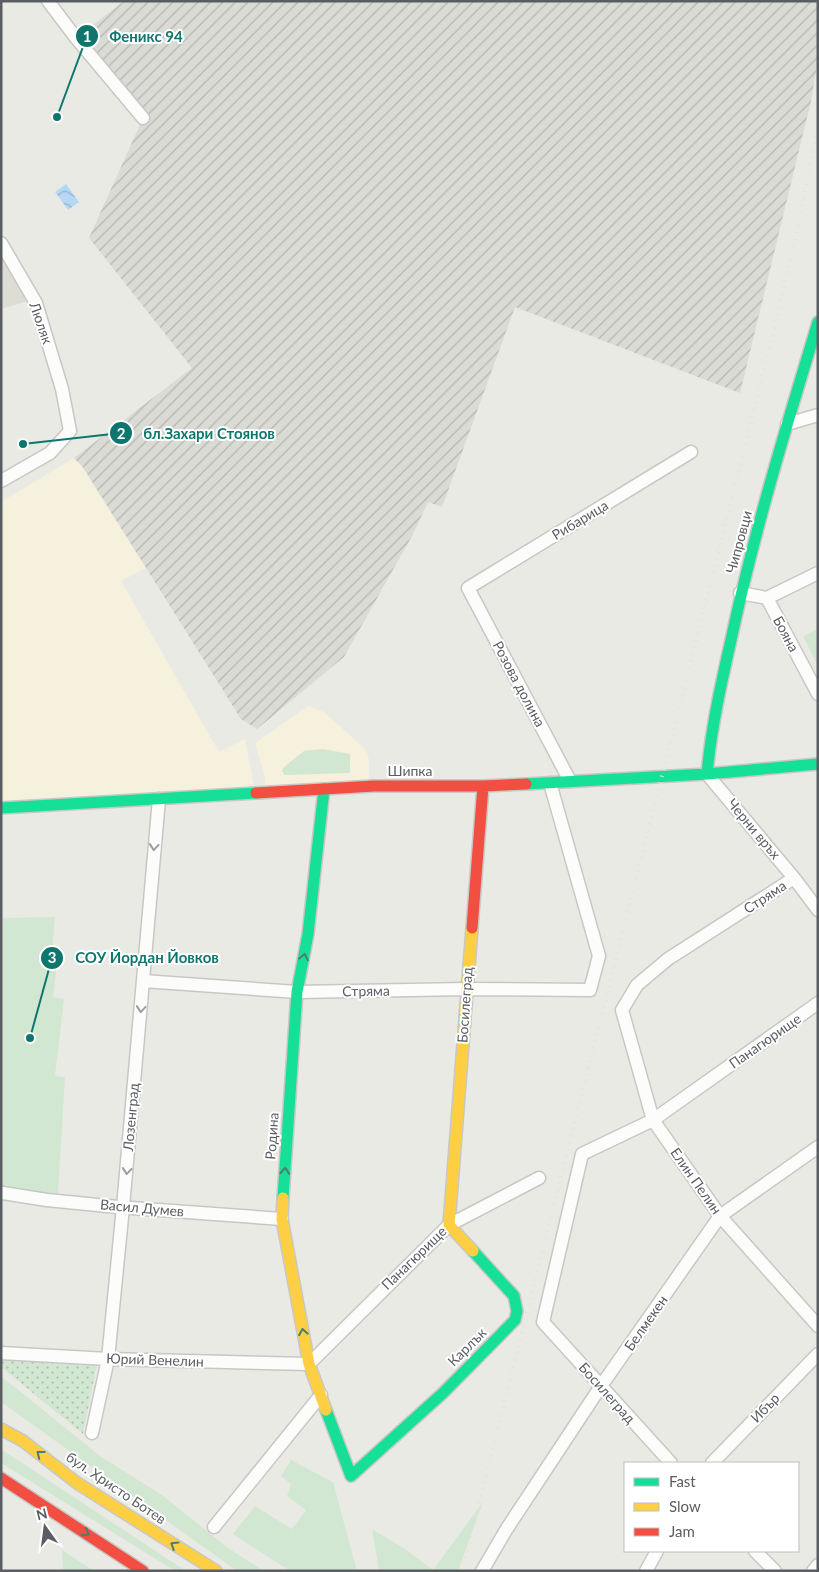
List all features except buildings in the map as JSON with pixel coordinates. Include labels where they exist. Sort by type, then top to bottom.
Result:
[{"type":"street","points":[[48,1],[76,38],[143,118]]},
{"type":"street","name":"Люляк","points":[[1,243],[36,303],[67,409],[70,431],[50,452],[1,481]]},
{"type":"street","name":"Чипровци","points":[[707,774],[710,743],[740,593],[787,424],[818,322]]},
{"type":"street","points":[[787,424],[818,415]]},
{"type":"street","name":"Рибарица","points":[[468,588],[691,452]]},
{"type":"street","points":[[740,593],[767,598],[818,573]]},
{"type":"street","name":"Розова долина","points":[[468,588],[570,781]]},
{"type":"street","name":"Бояна","points":[[767,598],[818,694]]},
{"type":"street","name":"Шипка","points":[[1,808],[374,786],[483,786],[550,783],[707,774],[818,764]]},
{"type":"street","name":"Черни връх","points":[[707,774],[794,878],[818,910]]},
{"type":"street","name":"Стряма","points":[[143,981],[297,992],[466,989],[590,990],[598,956],[550,783]]},
{"type":"street","name":"Босилеград","points":[[449,1224],[483,786]]},
{"type":"street","name":"Родина","points":[[324,790],[308,934],[297,992],[282,1219],[308,1364],[350,1476]]},
{"type":"street","name":"Лозенград","points":[[92,1433],[108,1359],[158,799]]},
{"type":"street","name":"Стряма","points":[[622,1010],[637,985],[668,959],[794,878]]},
{"type":"street","name":"Панагюрище","points":[[543,1322],[582,1154],[653,1120],[818,1004]]},
{"type":"street","name":"Елин Пелин","points":[[622,1010],[653,1120],[720,1216],[818,1326]]},
{"type":"street","name":"Белмекен","points":[[482,1571],[506,1530],[601,1386],[720,1216],[818,1147]]},
{"type":"street","name":"Панагюрище","points":[[308,1364],[449,1224],[539,1178]]},
{"type":"street","name":"Васил Думев","points":[[3,1193],[47,1200],[282,1219]]},
{"type":"street","name":"Карлък","points":[[350,1476],[443,1393],[515,1320],[517,1311],[514,1296],[449,1224]]},
{"type":"street","name":"Босилеград","points":[[543,1322],[670,1462]]},
{"type":"street","name":"Юрий Венелин","points":[[1,1353],[108,1359],[308,1364]]},
{"type":"street","name":"Ибър","points":[[713,1462],[818,1354]]},
{"type":"street","points":[[214,1527],[321,1395]]},
{"type":"street","points":[[1,1421],[23,1441]]},
{"type":"street","name":"бул. Христо Ботев","points":[[1,1429],[23,1441],[77,1483],[216,1571]]},
{"type":"street","points":[[1,1478],[143,1571]]},
{"type":"street","points":[[646,1571],[656,1552]]},
{"type":"street","points":[[756,1552],[775,1571]]},
{"type":"street","points":[[813,1571],[818,1565]]},
{"type":"shaded area","points":[[124,1],[818,1],[818,60],[811,101],[740,393],[515,307],[442,507],[428,502],[412,536],[344,657],[257,729],[241,719],[82,466],[74,458],[192,368],[89,238],[143,118],[76,38]]},
{"type":"shaded area","points":[[1,247],[28,301],[1,309]]},
{"type":"shaded area","points":[[74,458],[82,466],[146,568],[121,581],[219,752],[245,739],[255,791],[1,806],[1,502]]},
{"type":"shaded area","points":[[308,706],[324,712],[366,750],[369,760],[369,783],[266,790],[265,777],[255,743]]},
{"type":"green space","points":[[818,629],[818,666],[803,636]]},
{"type":"green space","points":[[323,749],[350,754],[350,773],[284,775],[282,770],[284,767],[304,751]]},
{"type":"green space","points":[[55,917],[52,954],[58,955],[53,997],[64,999],[55,1076],[65,1077],[58,1194],[1,1188],[1,918]]},
{"type":"green space","points":[[1,1358],[97,1364],[83,1434],[1,1367]]},
{"type":"green space","points":[[1,1376],[100,1456],[162,1495],[228,1548],[264,1571],[237,1571],[1,1402]]},
{"type":"green space","points":[[1,1449],[186,1571],[175,1571],[1,1463]]},
{"type":"green space","points":[[291,1460],[333,1482],[357,1571],[290,1571],[233,1534],[255,1506],[292,1529],[306,1510],[287,1496],[291,1484],[281,1476]]},
{"type":"green space","points":[[483,1502],[458,1571],[379,1571],[372,1529],[405,1549],[433,1570]]},
{"type":"green space","points":[[62,1550],[94,1571],[63,1571]]},
{"type":"water","points":[[66,184],[79,202],[68,210],[55,192]]},
{"type":"railway","points":[[462,1571],[761,382],[796,235],[818,126]]},
{"type":"traffic: fast","points":[[707,774],[720,690],[740,600],[782,440],[818,322]]},
{"type":"traffic: fast","points":[[526,784],[707,774],[818,764]]},
{"type":"traffic: fast","points":[[283,1198],[297,992],[308,934],[324,789]]},
{"type":"traffic: fast","points":[[1,808],[256,793]]},
{"type":"traffic: fast","points":[[326,1410],[351,1476],[443,1393],[515,1320],[517,1311],[514,1296],[473,1251]]},
{"type":"traffic: slow","points":[[472,928],[449,1225],[473,1251]]},
{"type":"traffic: slow","points":[[283,1198],[282,1219],[309,1364],[326,1410]]},
{"type":"traffic: slow","points":[[1,1429],[23,1441],[77,1483],[216,1571]]},
{"type":"traffic: jam","points":[[256,793],[374,786],[526,784]]},
{"type":"traffic: jam","points":[[472,928],[483,786]]},
{"type":"traffic: jam","points":[[1,1478],[143,1571]]},
{"type":"place","name":"Феникс 94","points":[[57,117]]},
{"type":"place","name":"бл.Захари Стоянов","points":[[23,444]]},
{"type":"place","name":"СОУ Йордан Йовков","points":[[30,1038]]}]
